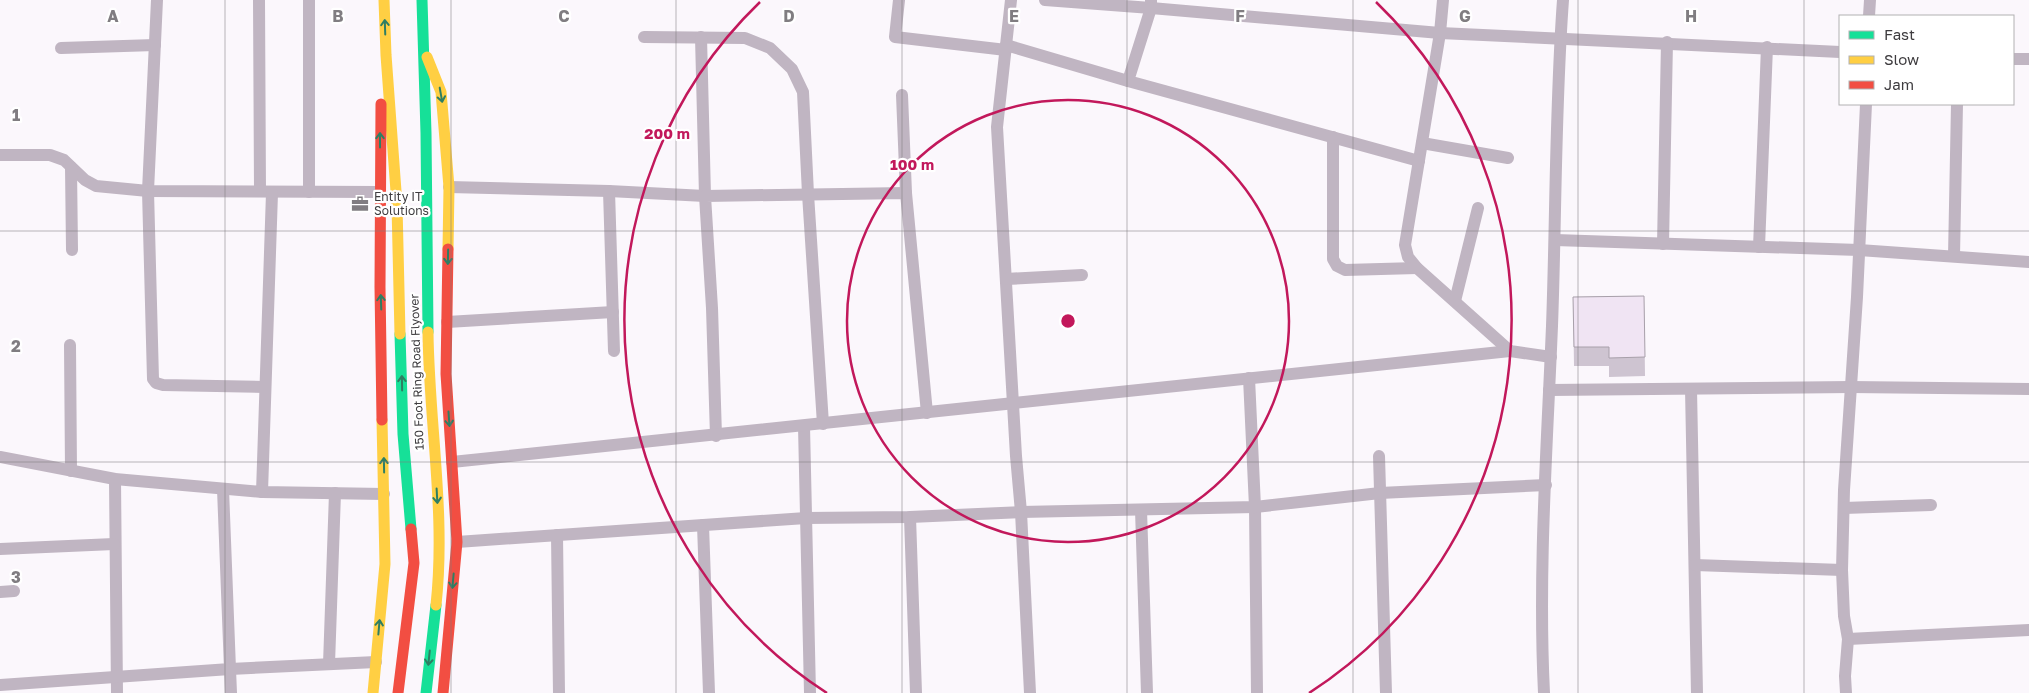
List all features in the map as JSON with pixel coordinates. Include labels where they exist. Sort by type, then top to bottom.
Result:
[{"type":"main road","points":[[373,693],[385,564],[380,192],[380,109],[386,55],[384,0]]},
{"type":"main road","name":"150 Foot Ring Road Flyover","points":[[422,0],[426,133],[428,350],[437,497],[439,576],[426,693]]},
{"type":"main road","points":[[424,49],[442,92],[449,187],[446,374],[457,542],[443,693]]},
{"type":"main road","name":"150 Foot Ring Road Flyover","points":[[386,55],[397,205],[403,434],[414,562],[398,693]]},
{"type":"street","points":[[157,0],[148,191],[153,379],[156,383],[163,385],[265,387]]},
{"type":"street","points":[[259,0],[266,192],[265,387],[262,492]]},
{"type":"street","points":[[309,0],[309,192]]},
{"type":"street","points":[[899,0],[895,36],[1006,47],[1418,161]]},
{"type":"street","points":[[1012,0],[997,127],[1021,512],[1030,693]]},
{"type":"street","points":[[1045,0],[1151,4],[1440,33],[1667,42],[1839,52]]},
{"type":"street","points":[[1443,0],[1440,33],[1405,245],[1408,257],[1417,268],[1510,351]]},
{"type":"street","points":[[1544,693],[1541,627],[1555,240],[1560,38],[1563,0]]},
{"type":"street","points":[[1870,0],[1870,15]]},
{"type":"street","points":[[1128,81],[1151,4]]},
{"type":"street","points":[[644,37],[745,38],[770,48],[792,69],[803,92],[822,424]]},
{"type":"street","points":[[701,37],[705,196],[712,308],[716,436]]},
{"type":"street","points":[[1663,244],[1667,42]]},
{"type":"street","points":[[60,48],[155,45]]},
{"type":"street","points":[[1759,247],[1767,47]]},
{"type":"street","points":[[2014,59],[2029,59]]},
{"type":"street","points":[[902,95],[906,193],[927,413]]},
{"type":"street","points":[[1846,693],[1845,676],[1848,639],[1844,616],[1842,570],[1844,508],[1866,105]]},
{"type":"street","points":[[1954,256],[1958,105]]},
{"type":"street","points":[[1333,137],[1333,259],[1337,266],[1345,270],[1417,268]]},
{"type":"street","points":[[1422,143],[1508,158]]},
{"type":"street","points":[[0,155],[50,155],[64,160],[85,180],[96,186],[148,191],[380,192]]},
{"type":"street","points":[[71,166],[72,250]]},
{"type":"street","points":[[449,187],[610,191],[705,196],[906,193]]},
{"type":"street","points":[[610,191],[614,351]]},
{"type":"street","points":[[1455,301],[1478,208]]},
{"type":"street","points":[[1555,240],[1859,250],[2029,262]]},
{"type":"street","points":[[1006,279],[1082,276]]},
{"type":"street","points":[[447,322],[613,312]]},
{"type":"street","points":[[70,345],[71,471]]},
{"type":"street","points":[[452,462],[716,436],[1510,351],[1550,356]]},
{"type":"street","points":[[1249,378],[1255,507],[1256,693]]},
{"type":"street","points":[[1549,390],[1851,387],[2029,389]]},
{"type":"street","points":[[1691,389],[1697,693]]},
{"type":"street","points":[[804,426],[810,693]]},
{"type":"street","points":[[1379,456],[1386,693]]},
{"type":"street","points":[[0,457],[115,479],[262,492],[384,494]]},
{"type":"street","points":[[115,479],[114,544],[117,693]]},
{"type":"street","points":[[457,542],[806,518],[910,517],[1021,512],[1255,507],[1380,493],[1546,485]]},
{"type":"street","points":[[223,489],[231,693]]},
{"type":"street","points":[[329,664],[335,493]]},
{"type":"street","points":[[1844,508],[1931,504]]},
{"type":"street","points":[[1141,510],[1147,693]]},
{"type":"street","points":[[910,517],[916,693]]},
{"type":"street","points":[[703,525],[709,693]]},
{"type":"street","points":[[557,535],[559,693]]},
{"type":"street","points":[[0,549],[114,544]]},
{"type":"street","points":[[1694,565],[1842,570]]},
{"type":"street","points":[[0,592],[14,591]]},
{"type":"street","points":[[1848,639],[2029,630]]},
{"type":"street","points":[[0,685],[230,669],[376,662]]},
{"type":"building","points":[[1644,296],[1645,357],[1609,358],[1609,347],[1574,347],[1573,297]]},
{"type":"traffic: fast","points":[[422,0],[426,133],[428,332]]},
{"type":"traffic: fast","points":[[400,334],[403,434],[411,529]]},
{"type":"traffic: fast","points":[[426,693],[436,605]]},
{"type":"traffic: slow","points":[[384,0],[397,205],[400,334]]},
{"type":"traffic: slow","points":[[427,57],[441,92],[449,187],[448,249]]},
{"type":"traffic: slow","points":[[428,332],[439,537],[436,605]]},
{"type":"traffic: slow","points":[[373,693],[385,564],[382,420]]},
{"type":"traffic: jam","points":[[381,104],[380,287],[382,420]]},
{"type":"traffic: jam","points":[[443,693],[457,542],[446,374],[448,249]]},
{"type":"traffic: jam","points":[[398,693],[414,563],[411,529]]},
{"type":"place","name":"Entity IT Solutions","points":[[360,204]]}]
